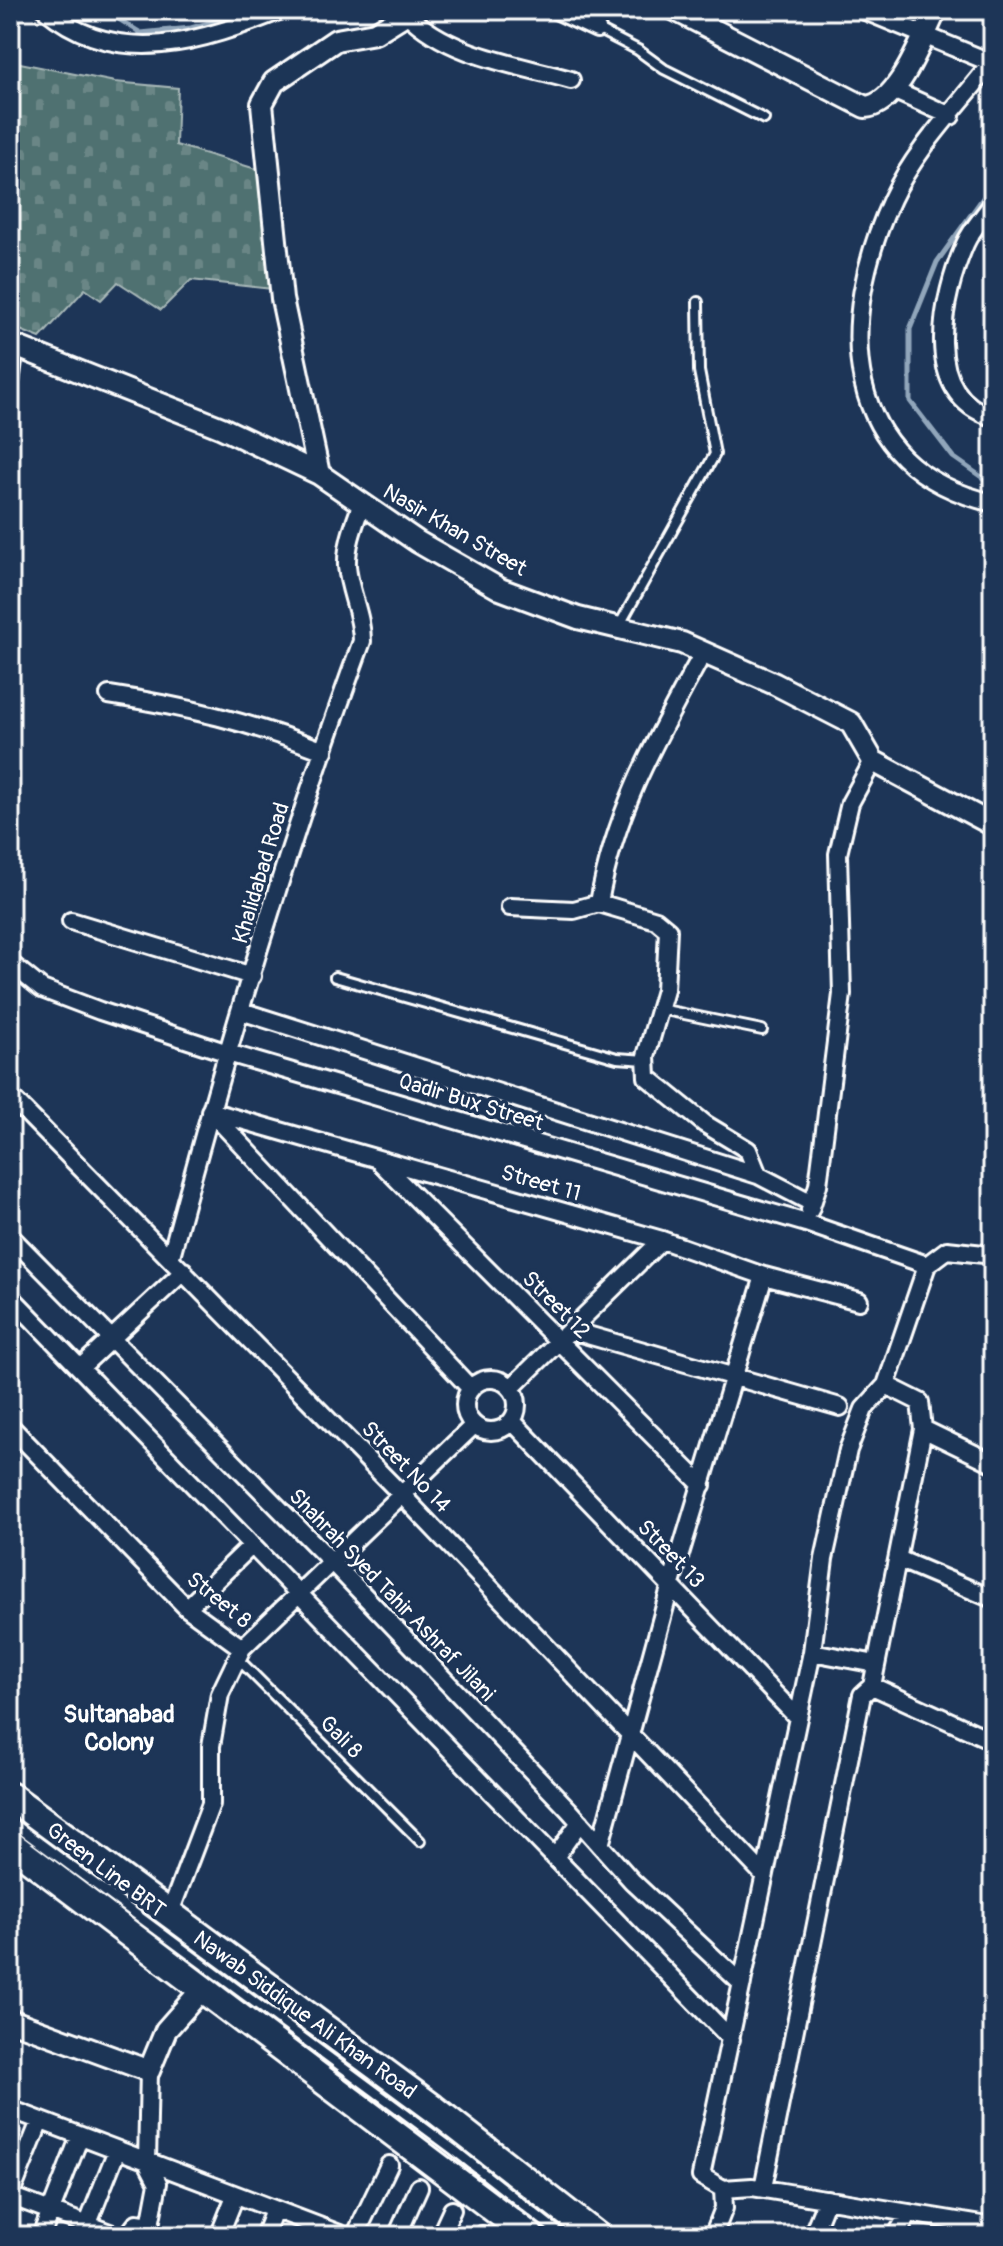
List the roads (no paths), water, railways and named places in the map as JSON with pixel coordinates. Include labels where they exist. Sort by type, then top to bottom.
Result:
[{"type":"main road","name":"Nawab Siddique Ali Khan Road","points":[[10,1796],[433,2108],[597,2236]]},
{"type":"main road","name":"Nawab Siddique Ali Khan Road","points":[[10,1844],[530,2236]]},
{"type":"street","points":[[46,10],[76,30],[137,46],[181,44],[281,10]]},
{"type":"street","points":[[556,10],[597,29]]},
{"type":"street","points":[[675,10],[865,107],[877,106],[895,91],[936,10]]},
{"type":"street","points":[[863,10],[992,62],[893,197],[871,250],[857,311],[856,348],[870,407],[890,446],[916,469],[952,489],[993,503]]},
{"type":"street","points":[[319,474],[282,299],[262,104],[274,82],[336,40],[375,33],[409,12],[427,34],[454,46],[571,80]]},
{"type":"street","points":[[895,91],[951,116]]},
{"type":"street","points":[[993,203],[966,241],[950,283],[943,341],[954,390],[965,405],[993,417]]},
{"type":"street","points":[[10,383],[13,345]]},
{"type":"street","name":"Nasir Khan Street","points":[[13,345],[222,428],[319,474],[418,542],[500,589],[578,618],[682,643],[851,723],[873,761]]},
{"type":"street","name":"Khalidabad Road","points":[[171,1256],[241,1011],[362,641],[362,619],[347,567],[349,539],[362,503]]},
{"type":"street","points":[[599,903],[608,852],[636,778],[703,653]]},
{"type":"street","points":[[109,695],[183,706],[252,723],[324,751]]},
{"type":"street","points":[[806,1223],[818,1185],[842,994],[838,854],[850,803],[873,761],[993,825]]},
{"type":"street","points":[[510,907],[574,910],[599,903],[656,920],[668,930],[665,990],[647,1060],[647,1077],[705,1124],[748,1150],[758,1175]]},
{"type":"street","points":[[71,921],[252,976]]},
{"type":"street","name":"Qadir Bux Street","points":[[10,963],[42,989],[228,1053],[806,1223],[927,1265]]},
{"type":"street","points":[[241,1011],[758,1175],[812,1203]]},
{"type":"street","name":"Street No 14","points":[[10,1096],[171,1256],[629,1730],[764,1875]]},
{"type":"street","points":[[210,1111],[471,1389]]},
{"type":"street","name":"Street 11","points":[[210,1111],[662,1240],[764,1276],[859,1301]]},
{"type":"street","name":"Street 12","points":[[377,1159],[565,1335],[702,1485]]},
{"type":"street","name":"Shahrah Syed Tahir Ashraf Jilani","points":[[10,1236],[333,1563],[580,1822],[632,1881],[742,1984]]},
{"type":"street","points":[[511,1388],[662,1240]]},
{"type":"street","points":[[993,1255],[947,1250],[927,1265],[886,1385],[864,1409],[848,1450],[824,1559],[812,1652],[701,2176],[723,2189],[763,2188],[993,2227]]},
{"type":"street","points":[[80,1368],[184,1271]]},
{"type":"street","points":[[600,1845],[671,1584],[764,1276]]},
{"type":"street","points":[[10,1296],[731,2039]]},
{"type":"street","points":[[565,1335],[840,1407]]},
{"type":"street","points":[[485,1380],[494,1380],[511,1388],[517,1401],[512,1421],[493,1431],[474,1425],[465,1409],[471,1389],[485,1380]]},
{"type":"street","points":[[763,2188],[862,1695],[872,1686],[923,1429],[920,1402],[886,1385]]},
{"type":"street","name":"Street 13","points":[[512,1421],[798,1718]]},
{"type":"street","name":"Street 8","points":[[10,1426],[187,1608],[240,1653],[299,1592],[333,1563],[474,1425]]},
{"type":"street","points":[[923,1429],[993,1463]]},
{"type":"street","points":[[187,1608],[251,1546]]},
{"type":"street","points":[[898,1559],[993,1599]]},
{"type":"street","points":[[812,1652],[876,1664]]},
{"type":"street","points":[[169,1915],[211,1804],[211,1746],[220,1694],[240,1653]]},
{"type":"street","points":[[872,1686],[993,1741]]},
{"type":"street","points":[[556,1856],[580,1822]]},
{"type":"street","points":[[127,2236],[137,2223],[149,2230],[158,2183],[147,2162],[149,2071],[166,2030],[203,1988]]},
{"type":"street","points":[[10,2020],[149,2071]]},
{"type":"street","points":[[10,2109],[274,2210],[310,2230],[345,2236]]},
{"type":"street","points":[[40,2121],[10,2196],[51,2211],[85,2230],[118,2236]]},
{"type":"street","points":[[41,2236],[80,2136]]},
{"type":"street","points":[[85,2230],[117,2150]]},
{"type":"street","points":[[355,2236],[389,2165]]},
{"type":"street","points":[[397,2236],[419,2187]]},
{"type":"street","points":[[713,2236],[724,2208],[723,2189]]},
{"type":"street","points":[[219,2236],[235,2196]]},
{"type":"street","points":[[812,2236],[827,2199]]},
{"type":"street","points":[[264,2236],[274,2210]]},
{"type":"street","points":[[440,2236],[452,2210]]},
{"type":"street","points":[[896,2236],[909,2213]]},
{"type":"lane","points":[[597,29],[638,50],[664,69],[764,119]]},
{"type":"lane","points":[[618,628],[715,454],[709,410],[699,371],[698,302]]},
{"type":"lane","points":[[335,977],[617,1058],[647,1060]]},
{"type":"lane","points":[[659,1008],[762,1030]]},
{"type":"lane","name":"Gali 8","points":[[240,1653],[420,1841]]},
{"type":"lane","name":"Green Line BRT","points":[[10,1821],[454,2150],[563,2236]]},
{"type":"waterway","points":[[104,10],[141,33],[191,28],[255,10]]},
{"type":"waterway","points":[[993,184],[937,262],[910,329],[910,401],[953,457],[993,485]]},
{"type":"district","name":"Sultanabad Colony","points":[[119,1728]]}]
